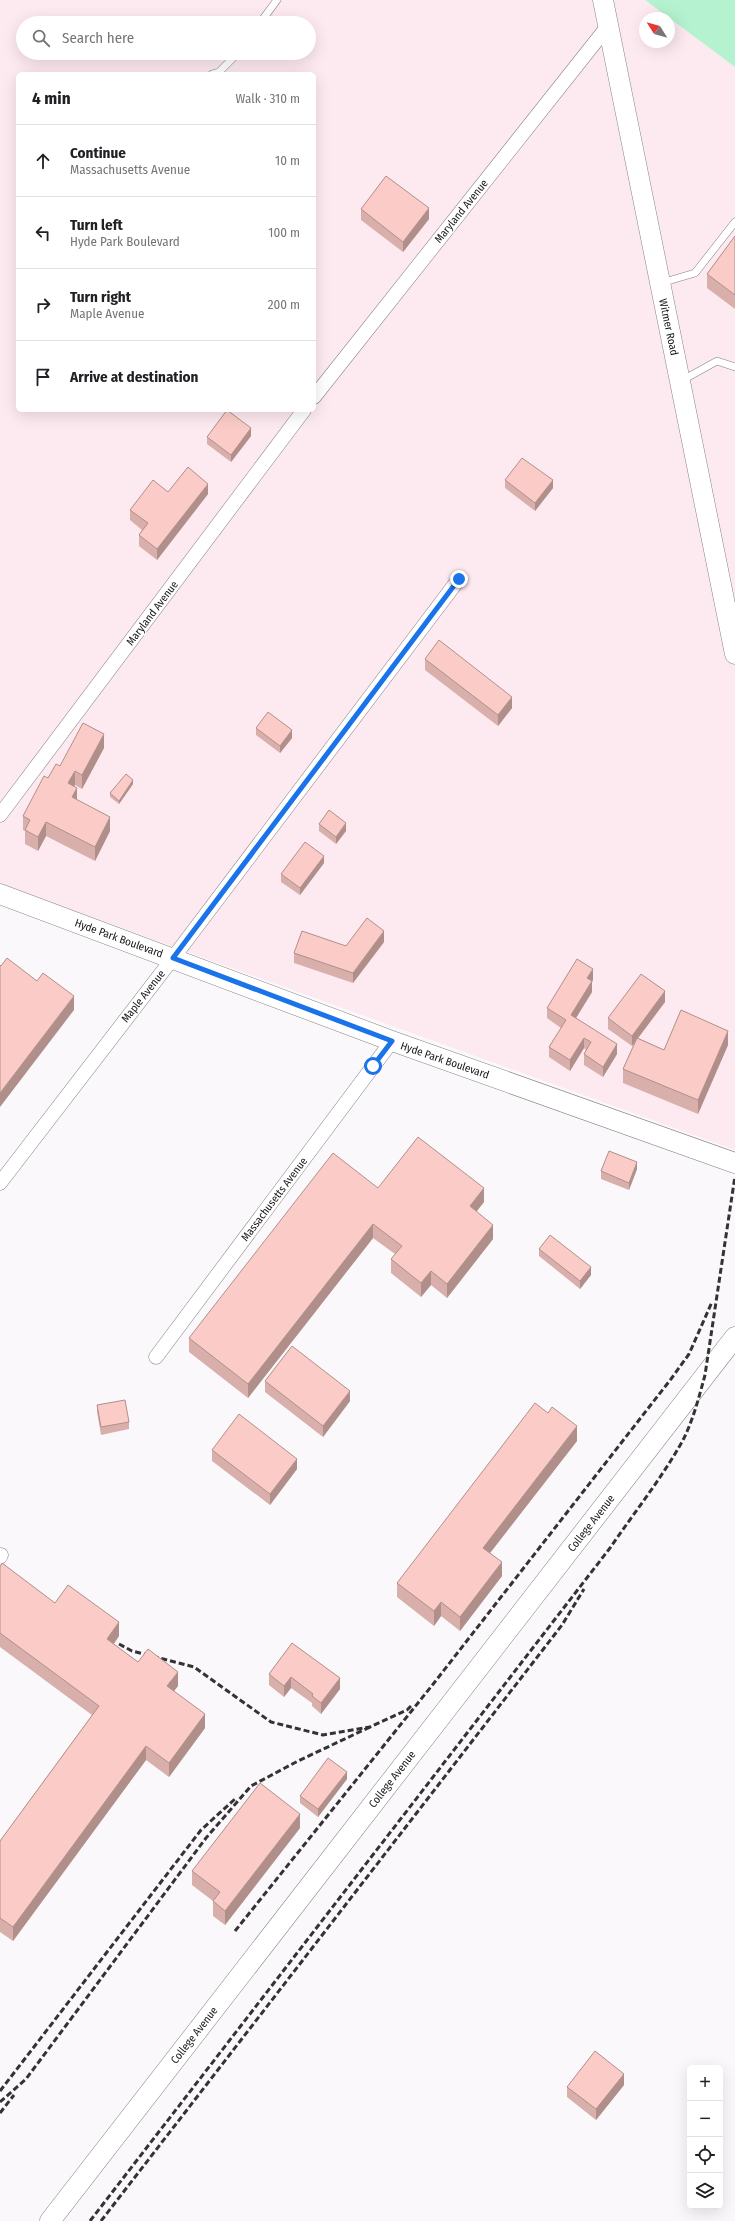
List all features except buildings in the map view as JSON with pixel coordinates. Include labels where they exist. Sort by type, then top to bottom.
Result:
[{"type":"main road","name":"Witmer Road","points":[[603,0],[735,654]]},
{"type":"main road","name":"Hyde Park Boulevard","points":[[0,894],[392,1041],[735,1163]]},
{"type":"main road","name":"College Avenue","points":[[50,2221],[735,1337]]},
{"type":"street","name":"Maryland Avenue","points":[[316,394],[608,26]]},
{"type":"street","name":"Maryland Avenue","points":[[0,815],[302,412]]},
{"type":"street","name":"Maple Avenue","points":[[0,1183],[173,958],[459,579]]},
{"type":"street","name":"Massachusetts Avenue","points":[[156,1357],[392,1041]]},
{"type":"lane","points":[[265,16],[277,0]]},
{"type":"lane","points":[[219,72],[231,60]]},
{"type":"lane","points":[[661,283],[695,273],[735,222]]},
{"type":"lane","points":[[680,381],[716,361],[735,367]]},
{"type":"shaded area","points":[[0,0],[645,0],[661,12],[639,12],[639,48],[675,48],[675,22],[735,67],[735,1150],[0,884]]},
{"type":"green space","points":[[645,0],[735,0],[735,67],[675,22],[675,12],[661,12]]},
{"type":"railway","points":[[90,2221],[610,1548],[674,1456],[689,1426],[705,1375],[735,1176]]},
{"type":"railway","points":[[235,1931],[434,1683],[671,1379],[689,1354],[712,1302]]},
{"type":"railway","points":[[101,2221],[562,1625],[584,1589]]},
{"type":"railway","points":[[119,1644],[132,1651],[194,1667],[271,1722],[323,1735],[370,1727],[407,1710],[411,1706]]},
{"type":"railway","points":[[0,2102],[26,2079],[206,1838],[251,1786],[298,1761],[370,1727]]},
{"type":"railway","points":[[0,2091],[201,1830],[236,1798]]},
{"type":"railway","points":[[0,2113],[14,2095]]},
{"type":"route","points":[[373,1066],[392,1041],[173,958],[459,579]]}]
